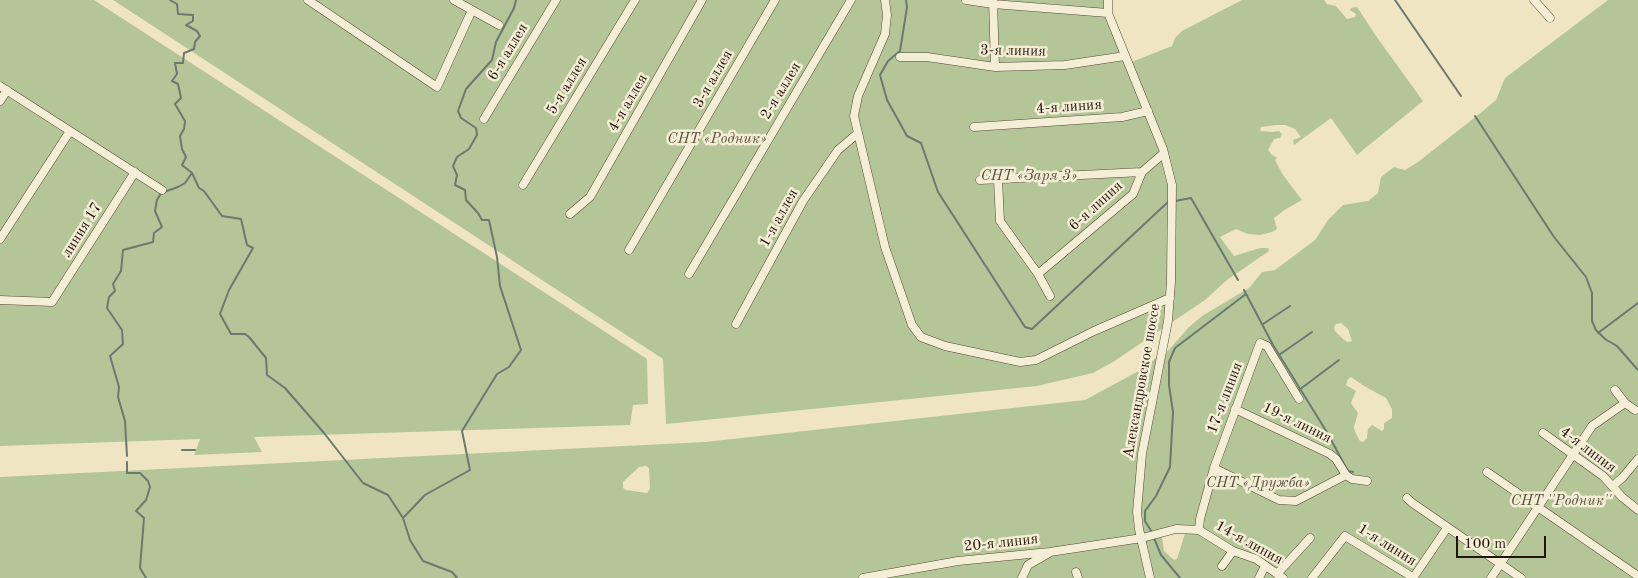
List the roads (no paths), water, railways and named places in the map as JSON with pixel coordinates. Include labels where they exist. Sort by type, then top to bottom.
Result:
[{"type":"street","points":[[308,0],[437,86],[472,10]]},
{"type":"street","points":[[454,0],[499,25]]},
{"type":"street","name":"6-я аллея","points":[[484,119],[556,0]]},
{"type":"street","name":"5-я аллея","points":[[523,185],[634,0]]},
{"type":"street","name":"4-я аллея","points":[[570,214],[590,197],[702,0]]},
{"type":"street","name":"3-я аллея","points":[[629,250],[775,0]]},
{"type":"street","name":"2-я аллея","points":[[689,274],[851,0]]},
{"type":"street","points":[[885,0],[885,34],[858,96],[854,116],[885,248],[912,325],[921,337],[930,342],[945,346],[1020,362],[1036,360],[1094,331],[1170,298]]},
{"type":"street","points":[[966,0],[1108,13]]},
{"type":"street","name":"Александровское шоссе","points":[[1108,0],[1108,13],[1164,152],[1172,185],[1170,298],[1165,339],[1141,458],[1137,512],[1150,578]]},
{"type":"street","points":[[1534,0],[1550,18]]},
{"type":"street","points":[[993,2],[995,68]]},
{"type":"street","name":"3-я линия","points":[[900,57],[927,57],[995,68],[1065,66],[1125,56]]},
{"type":"street","points":[[0,101],[3,88],[162,190]]},
{"type":"street","name":"4-я линия","points":[[974,126],[1122,117],[1148,111]]},
{"type":"street","points":[[0,239],[70,131]]},
{"type":"street","name":"1-я аллея","points":[[736,324],[803,201],[838,150],[857,134]]},
{"type":"street","name":"6-я линия","points":[[1038,274],[1133,194],[1142,172],[1164,152]]},
{"type":"street","name":"линия 17","points":[[0,300],[52,302],[135,172]]},
{"type":"street","points":[[980,180],[1142,172]]},
{"type":"street","points":[[998,180],[1000,222],[1038,274],[1050,296]]},
{"type":"street","name":"17-я линия","points":[[1199,530],[1200,519],[1214,468],[1260,341],[1267,346],[1299,399]]},
{"type":"street","points":[[1615,390],[1625,403],[1635,410]]},
{"type":"street","points":[[1491,578],[1592,426],[1625,403]]},
{"type":"street","name":"19-я линия","points":[[1235,409],[1330,454],[1336,459],[1346,475]]},
{"type":"street","name":"4-я линия","points":[[1543,433],[1603,476],[1622,497],[1638,510]]},
{"type":"street","points":[[1613,486],[1638,459]]},
{"type":"street","points":[[1214,468],[1279,500],[1296,501],[1346,475],[1352,479],[1367,481]]},
{"type":"street","points":[[1487,472],[1638,576]]},
{"type":"street","points":[[1407,498],[1447,528],[1521,578]]},
{"type":"street","points":[[1414,578],[1447,528]]},
{"type":"street","name":"14-я линия","points":[[1142,538],[1176,529],[1199,530],[1233,551],[1256,559],[1280,576]]},
{"type":"street","name":"1-я линия","points":[[1312,578],[1345,536],[1414,578]]},
{"type":"street","name":"20-я линия","points":[[862,578],[958,561],[1050,552],[1142,538]]},
{"type":"street","points":[[1280,576],[1310,538]]},
{"type":"street","points":[[1222,566],[1233,551]]},
{"type":"street","points":[[1022,578],[1028,565],[1050,552]]},
{"type":"street","points":[[1258,578],[1265,566]]},
{"type":"waterway","points":[[170,0],[177,4],[178,14],[193,15],[193,21],[186,25],[197,31],[200,36],[195,42],[194,49],[184,53],[183,63],[175,63],[177,74],[172,81],[178,84],[181,98],[175,104],[185,121],[184,129],[180,136],[182,149],[186,157],[182,165],[192,173],[199,188],[204,191],[222,216],[241,219],[247,245],[253,248],[229,290],[220,314],[231,334],[245,334],[249,337],[266,358],[267,375],[285,388],[324,433],[363,483],[388,495],[403,518],[410,540],[423,561],[452,572],[457,578]]},
{"type":"waterway","points":[[403,518],[425,495],[470,470],[462,431],[497,374],[509,367],[521,350],[500,286],[497,257],[489,220],[482,220],[466,200],[465,190],[455,185],[457,175],[453,166],[457,157],[469,149],[477,135],[476,128],[461,118],[458,111],[466,89],[492,60],[496,42],[514,8],[516,0]]},
{"type":"waterway","points":[[906,0],[907,7],[900,51],[888,61],[880,75],[887,100],[907,136],[921,143],[938,192],[1025,327],[1032,329],[1170,202]]},
{"type":"waterway","points":[[1395,0],[1461,96]]},
{"type":"waterway","points":[[1475,116],[1554,237],[1586,277],[1592,293],[1592,321],[1596,330],[1605,339],[1617,346],[1638,370]]},
{"type":"waterway","points":[[127,456],[125,421],[118,397],[119,387],[110,356],[123,344],[122,330],[107,308],[109,297],[115,291],[113,284],[121,271],[123,250],[153,242],[154,233],[162,227],[155,211],[157,200],[161,193],[185,183],[192,173]]},
{"type":"waterway","points":[[1175,201],[1191,198],[1238,280]]},
{"type":"waterway","points":[[1244,290],[1273,345],[1328,434],[1348,471],[1353,472]]},
{"type":"waterway","points":[[1153,534],[1145,521],[1145,511],[1156,496],[1170,467],[1173,412],[1169,385],[1169,362],[1175,348],[1246,294]]},
{"type":"waterway","points":[[1598,333],[1638,303]]},
{"type":"waterway","points":[[1263,324],[1290,306]]},
{"type":"waterway","points":[[1279,355],[1312,332]]},
{"type":"waterway","points":[[1299,390],[1339,360]]},
{"type":"waterway","points":[[182,450],[195,450]]},
{"type":"waterway","points":[[127,462],[127,473],[140,473],[148,481],[150,487],[146,500],[136,511],[144,518],[140,568],[146,578]]},
{"type":"waterway","points":[[1154,538],[1161,555],[1180,578]]},
{"type":"park label","name":"СНТ «Родник»","points":[[717,139]]},
{"type":"park label","name":"СНТ «Заря 3»","points":[[1029,176]]},
{"type":"park label","name":"СНТ «Дружба»","points":[[1258,483]]},
{"type":"park label","name":"СНТ ''Родник''","points":[[1561,501]]}]
